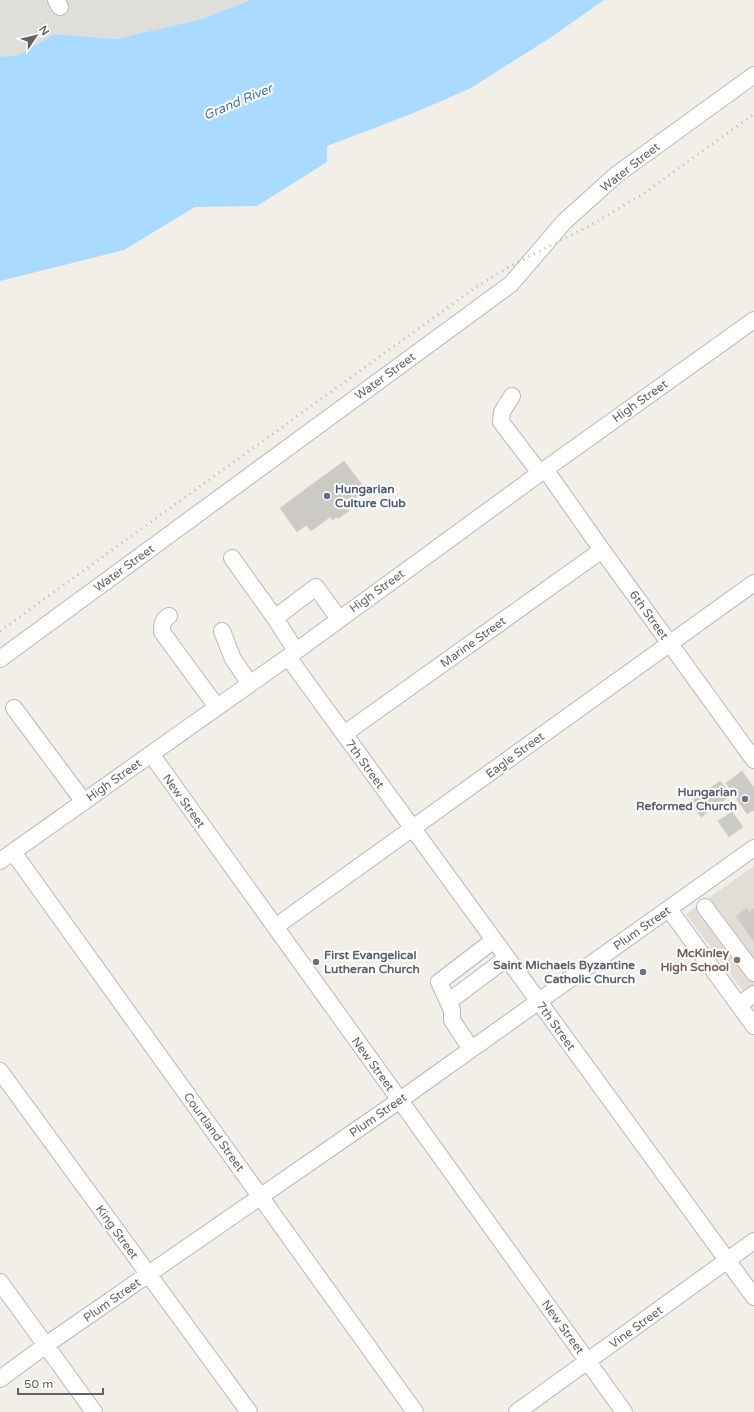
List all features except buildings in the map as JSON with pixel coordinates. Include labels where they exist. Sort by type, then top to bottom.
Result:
[{"type":"street","name":"Water Street","points":[[0,659],[511,284],[564,222],[616,175],[754,75]]},
{"type":"street","name":"High Street","points":[[6,857],[292,654],[542,471],[754,320]]},
{"type":"street","name":"6th Street","points":[[512,396],[502,412],[501,422],[542,471],[602,550],[754,760]]},
{"type":"street","name":"Marine Street","points":[[344,734],[602,550]]},
{"type":"street","name":"7th Street","points":[[232,558],[275,618],[292,654],[344,734],[754,1297]]},
{"type":"street","name":"Eagle Street","points":[[275,927],[754,583]]},
{"type":"street","points":[[275,618],[316,587],[339,619]]},
{"type":"street","points":[[169,616],[164,619],[162,632],[217,707]]},
{"type":"street","points":[[222,631],[233,659],[250,684]]},
{"type":"street","points":[[14,708],[84,802]]},
{"type":"street","name":"New Street","points":[[151,754],[624,1412]]},
{"type":"street","name":"Plum Street","points":[[0,1379],[46,1345],[400,1100],[754,848]]},
{"type":"street","name":"Courtland Street","points":[[6,857],[261,1197],[415,1412]]},
{"type":"street","points":[[705,907],[754,973]]},
{"type":"street","points":[[669,909],[754,1026]]},
{"type":"street","points":[[471,1049],[452,1020],[452,1010],[439,982],[494,940]]},
{"type":"street","points":[[448,1002],[507,958]]},
{"type":"street","points":[[739,1005],[754,994]]},
{"type":"street","name":"King Street","points":[[0,1071],[249,1412]]},
{"type":"street","name":"Vine Street","points":[[517,1412],[754,1241]]},
{"type":"street","points":[[0,1282],[94,1412]]},
{"type":"shaded area","points":[[0,0],[251,0],[202,19],[116,39],[54,34],[19,55],[0,57]]},
{"type":"shaded area","name":"McKinley High School","points":[[754,866],[754,1006],[686,914]]},
{"type":"water","name":"Grand River","points":[[251,0],[604,0],[550,38],[471,88],[416,112],[327,146],[327,162],[257,206],[195,207],[124,250],[0,281],[0,57],[19,55],[54,34],[116,39],[202,19]]},
{"type":"railway","points":[[0,631],[476,287],[505,269],[589,226],[643,194],[754,114]]},
{"type":"place","name":"Hungarian Culture Club","points":[[327,496]]},
{"type":"place","name":"Hungarian Reformed Church","points":[[745,799]]},
{"type":"place","name":"McKinley High School","points":[[737,960]]},
{"type":"place","name":"First Evangelical Lutheran Church","points":[[316,962]]},
{"type":"place","name":"Saint Michaels Byzantine Catholic Church","points":[[643,972]]}]
